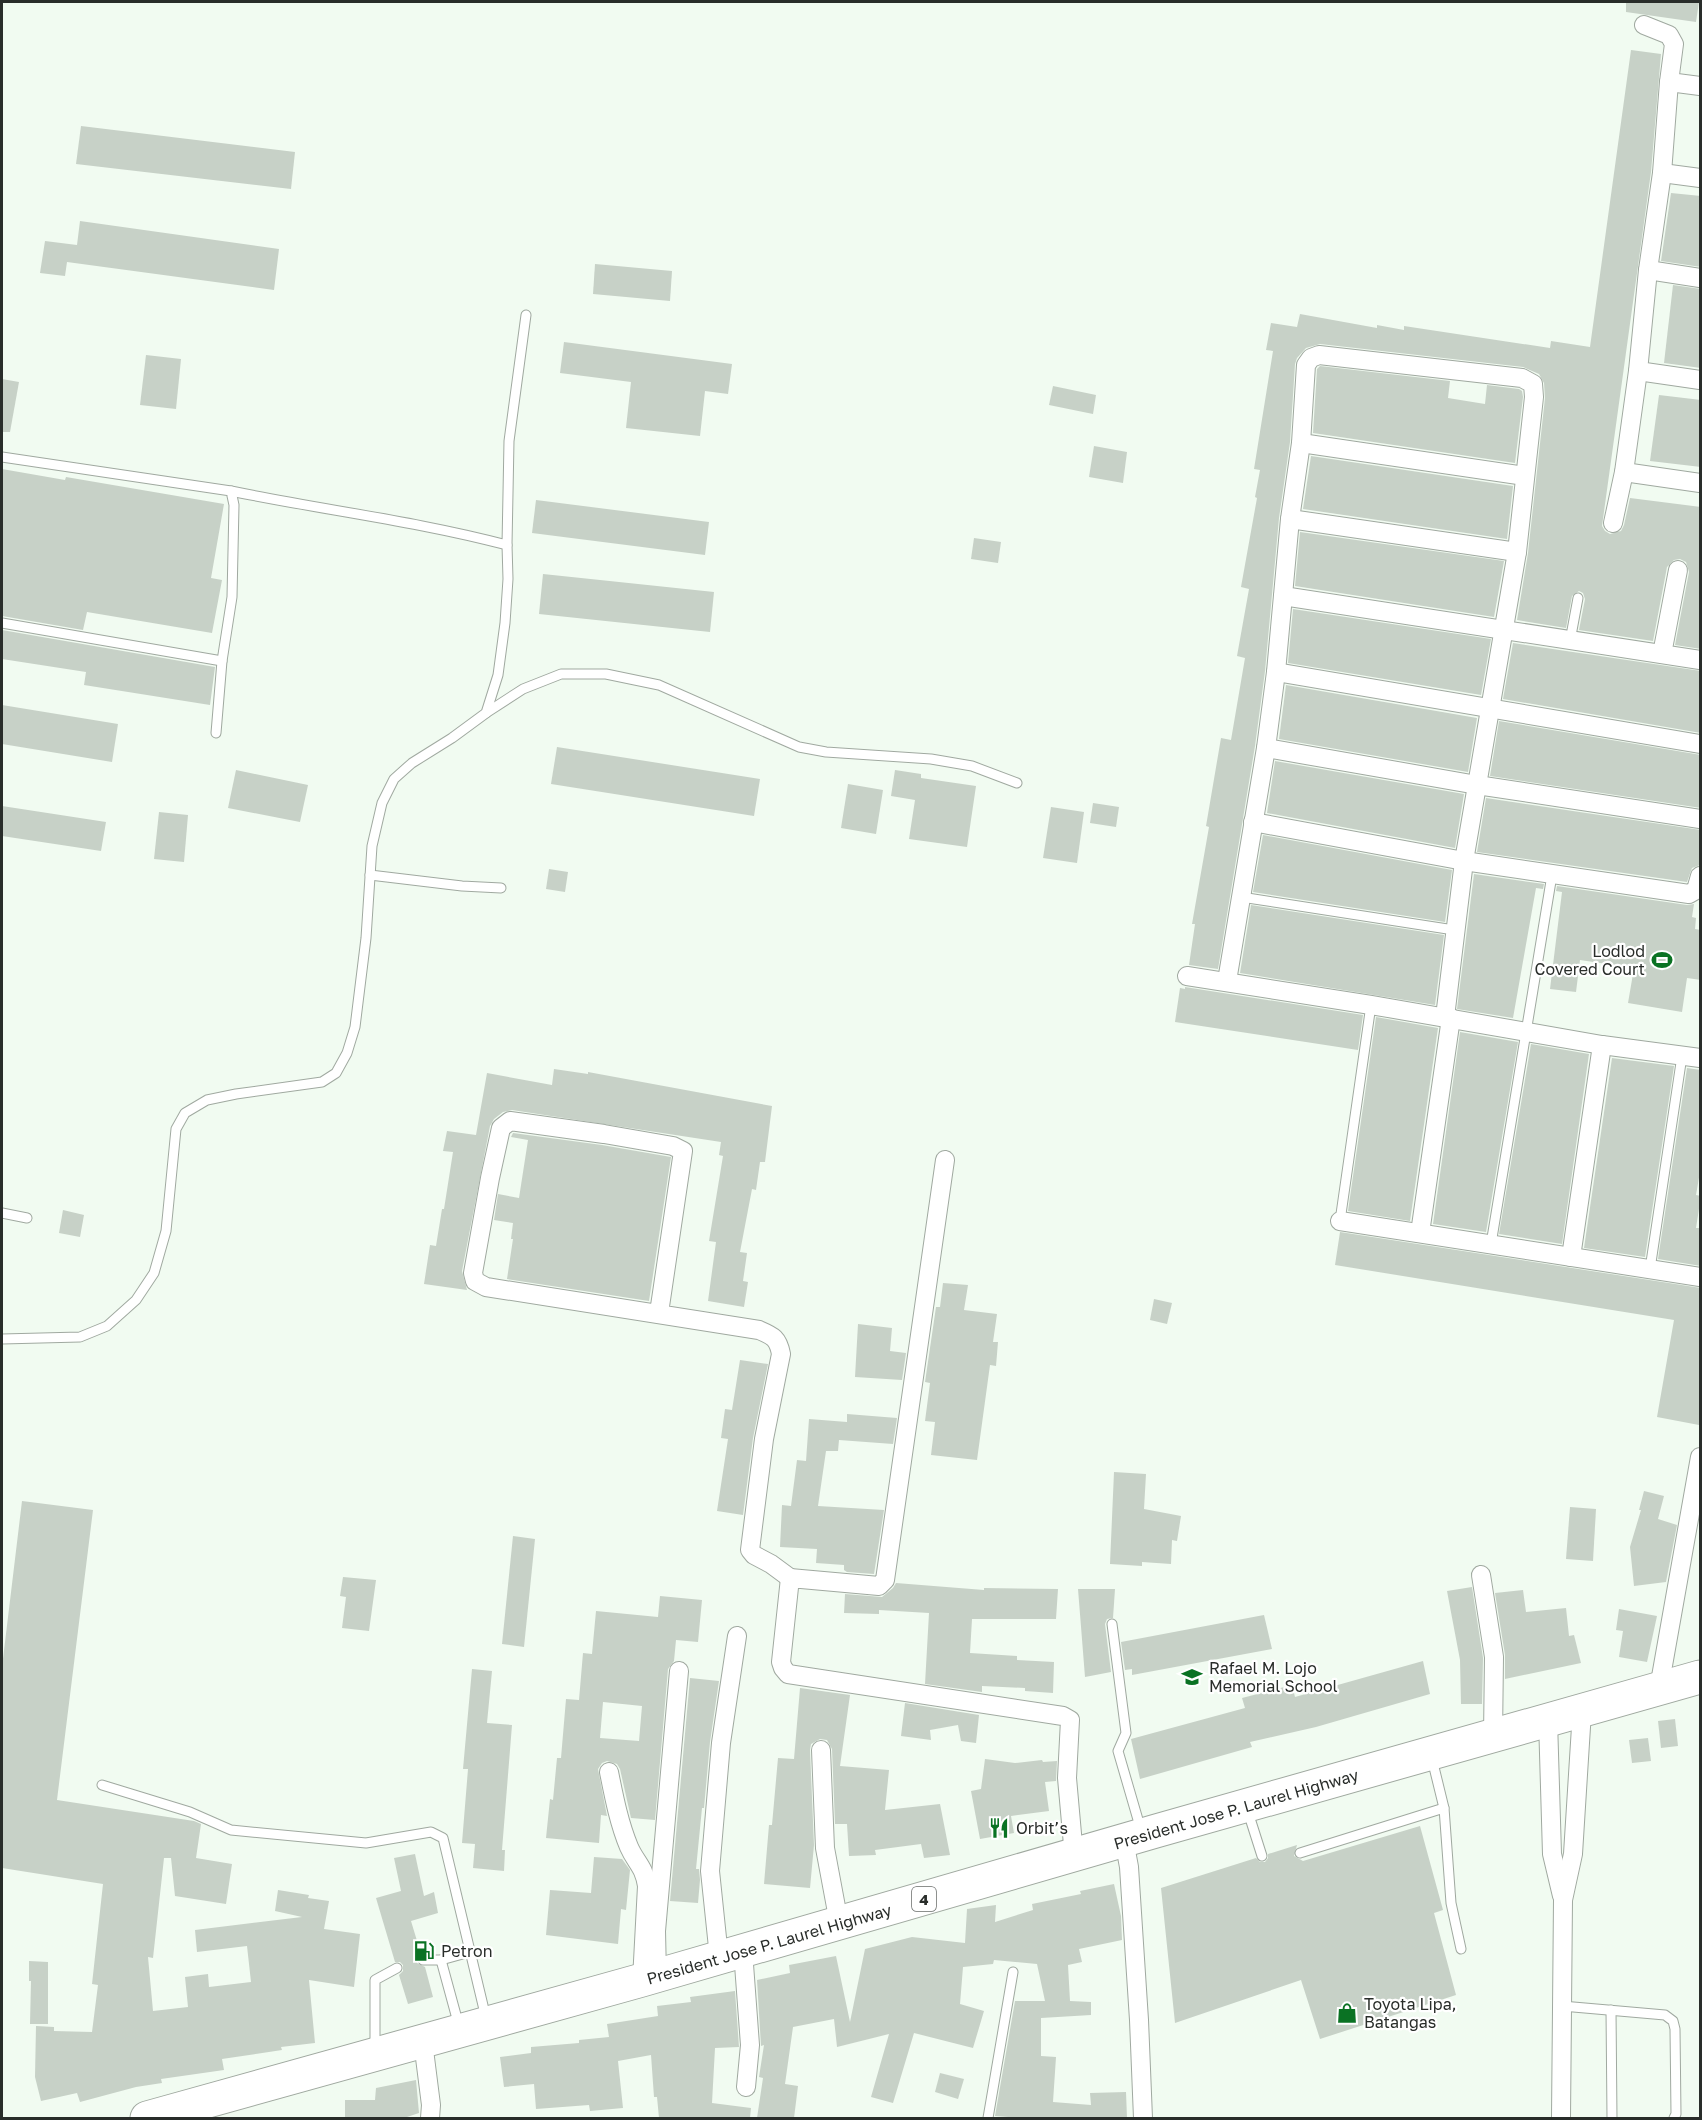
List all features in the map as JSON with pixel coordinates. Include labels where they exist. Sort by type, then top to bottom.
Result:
[{"type":"highway","name":"President Jose P. Laurel Highway","points":[[147,2118],[649,1978],[1701,1677]]},
{"type":"street","points":[[1613,523],[1624,472],[1638,371],[1648,270],[1662,173],[1674,45],[1669,35],[1644,25]]},
{"type":"street","points":[[1669,82],[1701,86]]},
{"type":"street","points":[[1662,173],[1701,178]]},
{"type":"street","points":[[1648,270],[1701,278]]},
{"type":"street","points":[[1227,981],[1266,748],[1276,672],[1290,519],[1301,443],[1306,365],[1311,358],[1318,355],[1522,378],[1533,384],[1534,397],[1516,552],[1454,930],[1448,1018],[1420,1233]]},
{"type":"street","points":[[1638,371],[1701,380]]},
{"type":"street","points":[[1301,443],[1525,476]]},
{"type":"street","points":[[1624,472],[1701,483]]},
{"type":"street","points":[[1290,519],[1516,552]]},
{"type":"street","points":[[1662,654],[1678,570]]},
{"type":"street","points":[[1283,596],[1701,660]]},
{"type":"street","points":[[1276,672],[1701,744]]},
{"type":"street","points":[[1266,748],[1477,785],[1701,819]]},
{"type":"street","points":[[1253,822],[1464,861],[1689,894],[1696,890],[1701,876]]},
{"type":"street","points":[[1187,976],[1602,1045],[1701,1058]]},
{"type":"street","points":[[1571,1257],[1602,1045]]},
{"type":"street","points":[[659,1313],[683,1151],[673,1146],[604,1134],[510,1121],[504,1124],[501,1128],[490,1178],[473,1273],[475,1281],[486,1287],[659,1313],[759,1330],[771,1335],[779,1343],[781,1354],[764,1439],[750,1550],[754,1555],[790,1578],[879,1586],[885,1580],[945,1161]]},
{"type":"street","points":[[1340,1221],[1701,1277]]},
{"type":"street","points":[[1659,1688],[1701,1457]]},
{"type":"street","points":[[1482,1575],[1494,1657],[1493,1736]]},
{"type":"street","points":[[790,1578],[781,1662],[788,1674],[1063,1716],[1070,1720],[1067,1778],[1074,1856]]},
{"type":"street","points":[[737,1636],[721,1743],[710,1871],[750,2044],[746,2087]]},
{"type":"street","points":[[649,1978],[656,1931],[679,1671]]},
{"type":"street","points":[[1561,2118],[1563,1900],[1573,1854],[1582,1710]]},
{"type":"street","points":[[1548,1720],[1552,1854],[1563,1900]]},
{"type":"street","points":[[821,1750],[825,1848],[839,1923]]},
{"type":"street","points":[[609,1772],[618,1814],[629,1848],[645,1872],[649,1978]]},
{"type":"street","points":[[1133,1838],[1129,1868],[1139,2008],[1143,2118]]},
{"type":"street","points":[[423,2042],[431,2105],[429,2118]]},
{"type":"lane","points":[[486,713],[498,675],[505,623],[508,579],[509,441],[526,315]]},
{"type":"lane","points":[[2,457],[231,491],[370,515],[507,545]]},
{"type":"lane","points":[[216,733],[222,661],[232,597],[234,505],[231,491]]},
{"type":"lane","points":[[1570,640],[1578,598]]},
{"type":"lane","points":[[2,623],[222,661]]},
{"type":"lane","points":[[2,1339],[80,1337],[107,1326],[136,1300],[154,1273],[166,1231],[176,1129],[185,1113],[207,1100],[322,1082],[336,1073],[347,1053],[355,1027],[366,938],[372,846],[382,803],[394,778],[412,763],[523,689],[561,674],[606,674],[659,685],[798,747],[826,752],[931,759],[972,766],[1017,783]]},
{"type":"lane","points":[[370,875],[462,886],[501,888]]},
{"type":"lane","points":[[1491,1245],[1552,875]]},
{"type":"lane","points":[[1241,897],[1454,930]]},
{"type":"lane","points":[[1340,1221],[1371,1005]]},
{"type":"lane","points":[[1650,1269],[1682,1056]]},
{"type":"lane","points":[[2,1213],[27,1218]]},
{"type":"lane","points":[[1112,1624],[1126,1733],[1118,1751],[1133,1838]]},
{"type":"lane","points":[[1430,1754],[1444,1808],[1451,1903],[1461,1948]]},
{"type":"lane","points":[[102,1785],[190,1812],[231,1830],[366,1842],[430,1832],[438,1834],[443,1838],[470,1952],[474,2027]]},
{"type":"lane","points":[[1247,1806],[1262,1856]]},
{"type":"lane","points":[[1300,1853],[1444,1808]]},
{"type":"lane","points":[[423,1960],[441,1960],[470,1952]]},
{"type":"lane","points":[[441,1960],[474,2027]]},
{"type":"lane","points":[[374,2056],[375,1980],[397,1968]]},
{"type":"lane","points":[[988,2118],[1013,1972]]},
{"type":"lane","points":[[1562,2006],[1665,2014],[1673,2021],[1676,2114],[1674,2118]]},
{"type":"lane","points":[[1611,2010],[1612,2118]]},
{"type":"building","points":[[1626,2],[1699,2],[1696,22],[1626,12]]},
{"type":"building","points":[[1631,50],[1661,54],[1651,172],[1602,526],[1610,534],[1621,531],[1630,498],[1701,507],[1701,649],[1675,645],[1689,572],[1686,562],[1680,559],[1674,560],[1667,567],[1653,641],[1579,630],[1585,599],[1583,593],[1579,591],[1572,596],[1566,628],[1517,620],[1528,553],[1545,398],[1544,383],[1539,374],[1523,367],[1320,344],[1306,348],[1295,364],[1290,442],[1279,518],[1265,671],[1255,746],[1218,969],[1189,965],[1195,924],[1192,924],[1209,827],[1206,826],[1221,738],[1231,740],[1245,658],[1237,656],[1249,589],[1241,587],[1257,498],[1255,497],[1260,470],[1254,469],[1273,351],[1266,350],[1271,323],[1297,327],[1300,314],[1377,328],[1377,325],[1404,330],[1404,326],[1550,348],[1551,341],[1590,347]]},
{"type":"building","points":[[81,126],[295,152],[291,189],[76,164]]},
{"type":"building","points":[[1671,193],[1701,196],[1701,267],[1661,261]]},
{"type":"building","points":[[80,221],[279,249],[274,290],[67,262],[65,276],[40,273],[45,241],[77,245]]},
{"type":"building","points":[[595,264],[672,271],[670,301],[593,294]]},
{"type":"building","points":[[1673,285],[1701,289],[1701,368],[1664,363]]},
{"type":"building","points":[[564,342],[732,364],[728,394],[705,391],[700,436],[626,428],[631,382],[560,373]]},
{"type":"building","points":[[146,355],[181,359],[176,409],[140,405]]},
{"type":"building","points":[[1320,366],[1450,381],[1448,398],[1485,404],[1487,385],[1519,389],[1523,397],[1515,463],[1313,433],[1317,369]]},
{"type":"building","points":[[2,379],[19,382],[10,432],[2,432]]},
{"type":"building","points":[[1053,386],[1096,395],[1093,414],[1049,405]]},
{"type":"building","points":[[1659,395],[1701,400],[1701,467],[1650,461]]},
{"type":"building","points":[[1094,446],[1127,452],[1123,483],[1089,477]]},
{"type":"building","points":[[1311,456],[1513,486],[1507,539],[1303,509]]},
{"type":"building","points":[[2,469],[65,480],[66,477],[224,504],[211,578],[222,580],[212,633],[87,612],[83,630],[2,616]]},
{"type":"building","points":[[536,500],[709,522],[705,555],[532,533]]},
{"type":"building","points":[[1300,532],[1504,561],[1494,617],[1295,586]]},
{"type":"building","points":[[974,538],[1001,542],[998,563],[971,559]]},
{"type":"building","points":[[543,574],[714,592],[710,632],[539,614]]},
{"type":"building","points":[[1293,609],[1491,639],[1481,695],[1288,663]]},
{"type":"building","points":[[2,630],[215,667],[210,705],[84,685],[86,672],[2,659]]},
{"type":"building","points":[[1513,643],[1701,671],[1701,733],[1503,699]]},
{"type":"building","points":[[1286,685],[1477,718],[1468,772],[1279,739]]},
{"type":"building","points":[[2,705],[118,724],[112,762],[2,744]]},
{"type":"building","points":[[1499,721],[1701,755],[1701,808],[1490,776]]},
{"type":"building","points":[[557,747],[760,779],[754,816],[551,784]]},
{"type":"building","points":[[1275,761],[1464,794],[1455,848],[1267,813]]},
{"type":"building","points":[[236,770],[308,785],[300,822],[228,808]]},
{"type":"building","points":[[895,770],[921,774],[921,778],[976,786],[967,847],[909,839],[915,800],[891,796]]},
{"type":"building","points":[[848,784],[883,790],[876,834],[841,828]]},
{"type":"building","points":[[1486,798],[1701,830],[1700,865],[1692,868],[1687,882],[1477,852]]},
{"type":"building","points":[[1093,803],[1119,807],[1116,827],[1090,823]]},
{"type":"building","points":[[2,806],[106,822],[101,851],[2,836]]},
{"type":"building","points":[[1051,807],[1084,812],[1077,863],[1043,858]]},
{"type":"building","points":[[159,812],[188,815],[184,862],[154,859]]},
{"type":"building","points":[[1263,835],[1452,870],[1445,922],[1253,892]]},
{"type":"building","points":[[549,869],[568,872],[565,892],[546,889]]},
{"type":"building","points":[[1474,874],[1544,884],[1543,889],[1536,888],[1513,1018],[1457,1009]]},
{"type":"building","points":[[1557,886],[1687,905],[1694,904],[1692,917],[1696,918],[1695,929],[1701,930],[1701,980],[1687,978],[1682,1012],[1628,1003],[1634,968],[1580,960],[1576,992],[1550,989],[1562,892],[1556,891]]},
{"type":"building","points":[[1251,905],[1444,935],[1435,1005],[1240,973]]},
{"type":"building","points":[[1185,987],[1363,1015],[1358,1050],[1175,1022],[1180,988],[1185,989]]},
{"type":"building","points":[[1376,1017],[1438,1028],[1410,1221],[1348,1211]]},
{"type":"building","points":[[1460,1032],[1518,1042],[1486,1232],[1433,1224]]},
{"type":"building","points":[[1531,1044],[1589,1054],[1562,1244],[1499,1234]]},
{"type":"building","points":[[1612,1058],[1674,1066],[1645,1257],[1584,1248]]},
{"type":"building","points":[[1687,1068],[1701,1070],[1701,1166],[1696,1195],[1701,1196],[1696,1228],[1701,1228],[1701,1266],[1658,1259]]},
{"type":"building","points":[[554,1069],[588,1074],[588,1072],[772,1106],[765,1162],[760,1162],[756,1190],[752,1189],[740,1252],[747,1253],[743,1281],[748,1282],[744,1307],[708,1301],[716,1242],[709,1241],[723,1156],[719,1155],[721,1142],[512,1110],[503,1112],[494,1119],[490,1126],[462,1271],[467,1290],[424,1284],[430,1245],[436,1246],[453,1152],[443,1151],[447,1131],[476,1135],[487,1073],[552,1085]]},
{"type":"building","points":[[513,1133],[671,1157],[649,1301],[507,1279],[513,1223],[494,1220],[498,1194],[519,1198],[528,1140],[511,1137]]},
{"type":"building","points":[[63,1210],[84,1215],[80,1237],[59,1233]]},
{"type":"building","points":[[1340,1232],[1701,1288],[1701,1415],[1699,1425],[1657,1417],[1674,1320],[1335,1265]]},
{"type":"building","points":[[943,1283],[968,1285],[964,1310],[997,1314],[993,1342],[998,1342],[996,1366],[990,1365],[977,1460],[931,1455],[935,1422],[925,1421],[930,1383],[925,1382],[936,1307],[940,1307]]},
{"type":"building","points":[[1154,1299],[1172,1303],[1167,1324],[1150,1320]]},
{"type":"building","points":[[858,1324],[892,1328],[890,1351],[906,1353],[902,1380],[855,1377]]},
{"type":"building","points":[[740,1360],[768,1364],[753,1438],[743,1515],[717,1511],[728,1439],[721,1438],[725,1409],[732,1410]]},
{"type":"building","points":[[847,1414],[897,1418],[893,1444],[839,1440],[838,1451],[826,1451],[818,1506],[884,1510],[874,1574],[847,1572],[844,1570],[844,1565],[816,1563],[817,1549],[780,1547],[782,1505],[791,1506],[797,1460],[806,1461],[809,1419],[847,1422]]},
{"type":"building","points":[[1114,1472],[1146,1474],[1144,1509],[1181,1516],[1177,1541],[1172,1540],[1171,1564],[1142,1562],[1142,1566],[1110,1564]]},
{"type":"building","points":[[1644,1491],[1664,1496],[1658,1519],[1677,1525],[1666,1582],[1634,1586],[1630,1547]]},
{"type":"building","points":[[22,1501],[93,1510],[57,1800],[194,1821],[201,1824],[196,1858],[232,1864],[226,1904],[175,1896],[171,1858],[164,1858],[153,1958],[148,1957],[153,2011],[188,2007],[185,1977],[208,1974],[209,1987],[251,1982],[247,1946],[197,1952],[195,1930],[302,1917],[275,1911],[278,1890],[309,1895],[308,1898],[329,1901],[324,1929],[360,1934],[354,1987],[309,1980],[315,2043],[281,2047],[282,2050],[222,2059],[224,2070],[161,2079],[162,2083],[136,2087],[80,2102],[77,2093],[41,2101],[35,2077],[36,2026],[54,2027],[54,2031],[92,2032],[98,1985],[92,1984],[103,1884],[2,1868],[2,1667]]},
{"type":"building","points":[[1570,1507],[1596,1509],[1593,1561],[1566,1559]]},
{"type":"building","points":[[513,1536],[535,1539],[524,1647],[502,1644]]},
{"type":"building","points":[[343,1577],[376,1580],[369,1631],[342,1628],[346,1597],[340,1596]]},
{"type":"building","points":[[896,1583],[984,1590],[984,1588],[1058,1589],[1056,1619],[972,1619],[970,1653],[1017,1656],[1017,1660],[1054,1662],[1053,1693],[1025,1691],[1025,1688],[982,1686],[982,1692],[925,1684],[929,1613],[879,1610],[879,1614],[844,1613],[845,1594],[882,1597]]},
{"type":"building","points":[[1472,1587],[1483,1658],[1482,1704],[1461,1704],[1460,1660],[1447,1591]]},
{"type":"building","points":[[1078,1589],[1115,1589],[1113,1618],[1107,1619],[1105,1624],[1111,1672],[1085,1677]]},
{"type":"building","points":[[1523,1590],[1526,1612],[1566,1608],[1569,1636],[1574,1635],[1581,1663],[1505,1679],[1505,1655],[1495,1593]]},
{"type":"building","points":[[660,1596],[702,1600],[698,1642],[676,1640],[674,1661],[668,1669],[655,1820],[631,1818],[620,1769],[617,1764],[607,1761],[602,1763],[598,1769],[607,1816],[601,1815],[599,1843],[546,1838],[557,1758],[561,1758],[566,1699],[579,1700],[583,1653],[592,1654],[596,1611],[658,1617]],"holes":[[[603,1702],[642,1706],[639,1741],[600,1738]]]},
{"type":"building","points":[[1619,1609],[1657,1616],[1647,1662],[1619,1657],[1623,1631],[1616,1630]]},
{"type":"building","points":[[1264,1615],[1272,1649],[1132,1675],[1132,1669],[1125,1670],[1121,1642]]},
{"type":"building","points":[[1423,1661],[1430,1694],[1316,1727],[1250,1742],[1252,1747],[1140,1779],[1131,1739],[1245,1708],[1242,1698],[1292,1685],[1295,1697]]},
{"type":"building","points":[[472,1669],[492,1671],[487,1723],[512,1725],[502,1850],[505,1850],[504,1871],[473,1868],[475,1844],[462,1843],[468,1769],[463,1769]]},
{"type":"building","points":[[690,1678],[719,1681],[696,1869],[699,1869],[700,1880],[698,1903],[670,1901]]},
{"type":"building","points":[[800,1688],[850,1695],[840,1766],[889,1770],[885,1810],[940,1804],[950,1855],[924,1858],[921,1844],[875,1850],[876,1855],[849,1856],[847,1824],[835,1824],[832,1749],[827,1740],[820,1739],[811,1744],[810,1750],[814,1845],[810,1888],[764,1884],[778,1758],[794,1759]]},
{"type":"building","points":[[905,1703],[979,1715],[976,1743],[961,1741],[958,1725],[930,1730],[931,1740],[901,1736]]},
{"type":"building","points":[[1675,1719],[1678,1746],[1661,1748],[1658,1721]]},
{"type":"building","points":[[1648,1738],[1651,1761],[1632,1763],[1629,1740]]},
{"type":"building","points":[[985,1759],[1015,1763],[1057,1761],[1056,1781],[1045,1782],[1049,1811],[1011,1816],[1014,1833],[980,1839],[971,1791],[981,1789]]},
{"type":"building","points":[[1420,1826],[1443,1910],[1434,1913],[1456,1995],[1320,2039],[1301,1980],[1175,2023],[1161,1888],[1256,1858],[1260,1862],[1265,1862],[1268,1854],[1297,1845],[1294,1856],[1303,1861]]},
{"type":"building","points":[[415,1854],[424,1896],[434,1892],[438,1913],[411,1921],[421,1954],[417,1957],[417,1963],[425,1967],[433,1997],[408,2004],[399,1975],[403,1971],[403,1965],[395,1962],[376,1898],[401,1891],[394,1858]]},
{"type":"building","points":[[594,1857],[622,1859],[630,1870],[626,1910],[621,1909],[618,1944],[546,1935],[550,1890],[591,1893]]},
{"type":"building","points":[[1114,1884],[1121,1916],[1122,1940],[1079,1949],[1082,1962],[1068,1965],[1070,2001],[1091,2002],[1091,2015],[1041,2018],[1041,2056],[1056,2057],[1053,2102],[1091,2105],[1090,2093],[1126,2092],[1127,2118],[995,2116],[1015,2001],[1045,2001],[1037,1964],[994,1960],[993,1964],[963,1967],[960,2004],[984,2011],[973,2048],[914,2033],[893,2103],[871,2097],[889,2034],[837,2047],[834,2019],[793,2027],[785,2084],[798,2086],[794,2118],[757,2118],[763,2078],[759,2077],[764,2045],[761,2046],[757,1980],[790,1973],[789,1965],[836,1956],[850,2022],[865,1949],[912,1937],[965,1943],[967,1909],[996,1905],[995,1922],[1033,1910],[1032,1904],[1081,1894],[1080,1891]]},
{"type":"building","points":[[29,1961],[48,1962],[48,2024],[30,2024]]},
{"type":"building","points":[[735,1991],[739,2047],[715,2048],[712,2103],[751,2108],[750,2118],[659,2118],[657,2097],[654,2097],[651,2055],[618,2061],[623,2108],[590,2111],[589,2105],[536,2109],[534,2084],[504,2087],[500,2057],[531,2053],[531,2047],[579,2043],[579,2040],[609,2037],[607,2024],[658,2016],[657,2006],[691,2002],[690,1997]]},
{"type":"building","points":[[940,2073],[964,2079],[958,2099],[935,2092]]},
{"type":"building","points":[[416,2080],[419,2113],[404,2118],[345,2118],[345,2100],[375,2100],[376,2088]]},
{"type":"place","name":"Lodlod Covered Court","points":[[1662,960]]},
{"type":"place","name":"Rafael M. Lojo Memorial School","points":[[1192,1677]]},
{"type":"place","name":"Orbit’s","points":[[999,1828]]},
{"type":"place","name":"Petron","points":[[424,1951]]},
{"type":"place","name":"Toyota Lipa, Batangas","points":[[1347,2013]]}]
